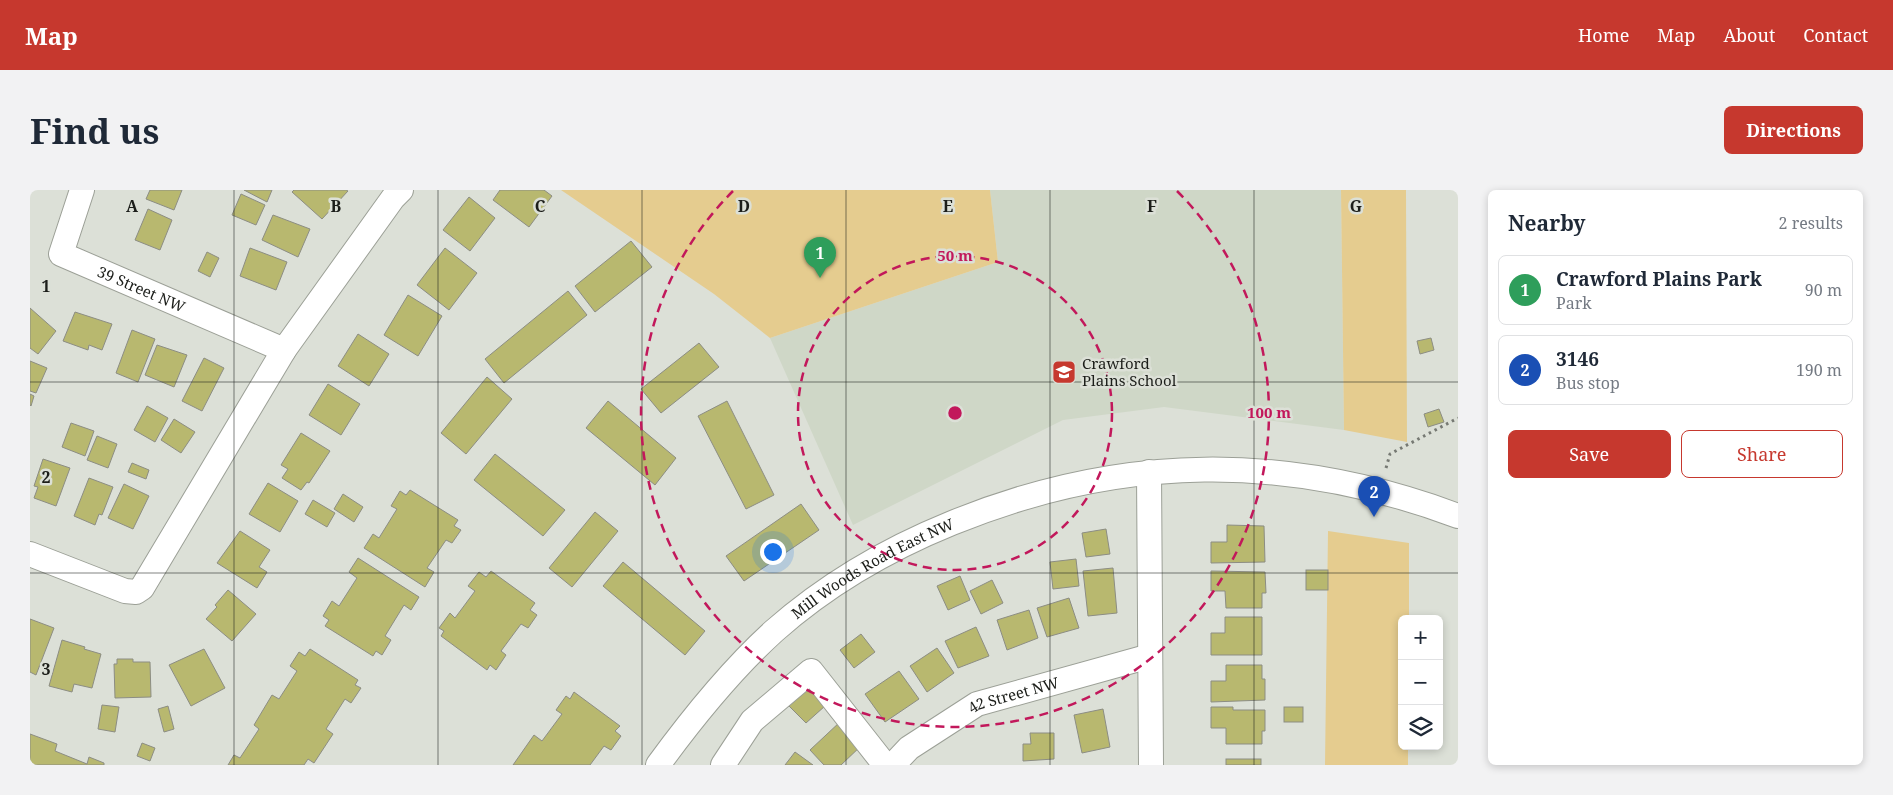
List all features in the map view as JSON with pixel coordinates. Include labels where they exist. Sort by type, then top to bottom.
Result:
[{"type":"street","name":"39 Street NW","points":[[82,190],[61,254],[284,350]]},
{"type":"street","points":[[30,554],[125,591],[136,592],[142,588],[284,350],[393,198],[401,190]]},
{"type":"street","name":"Mill Woods Road East NW","points":[[658,765],[716,690],[751,653],[804,607],[859,570],[932,531],[1026,496],[1108,477],[1182,470],[1232,470],[1308,476],[1350,483],[1410,499],[1458,516]]},
{"type":"street","points":[[1149,472],[1150,765]]},
{"type":"street","name":"42 Street NW","points":[[894,765],[908,748],[977,704],[1150,656]]},
{"type":"street","points":[[723,765],[752,721],[812,671],[885,765]]},
{"type":"path","points":[[1386,468],[1390,454],[1458,418]]},
{"type":"shaded area","points":[[561,190],[990,190],[998,262],[770,338],[714,294]]},
{"type":"shaded area","name":"Crawford Plains School","points":[[990,190],[1341,190],[1344,430],[1164,407],[1063,420],[853,525],[770,338],[998,262]]},
{"type":"shaded area","points":[[1341,190],[1406,190],[1407,442],[1344,430]]},
{"type":"shaded area","points":[[1328,531],[1409,543],[1409,615],[1398,615],[1398,750],[1408,750],[1408,765],[1325,765]]},
{"type":"building","points":[[150,190],[182,190],[174,210],[146,199]]},
{"type":"building","points":[[244,190],[272,190],[267,202]]},
{"type":"building","points":[[294,190],[348,191],[322,219],[292,192]]},
{"type":"building","points":[[500,190],[544,190],[552,196],[529,227],[493,200]]},
{"type":"building","points":[[241,194],[265,205],[256,225],[232,215]]},
{"type":"building","points":[[469,197],[495,218],[470,251],[443,230]]},
{"type":"building","points":[[148,209],[172,220],[160,250],[135,240]]},
{"type":"building","points":[[273,215],[310,229],[298,257],[262,240]]},
{"type":"building","points":[[631,241],[652,267],[595,312],[575,286]]},
{"type":"building","points":[[250,248],[287,262],[276,290],[240,276]]},
{"type":"building","points":[[445,248],[477,273],[449,310],[417,285]]},
{"type":"building","points":[[207,252],[219,258],[210,277],[198,271]]},
{"type":"building","points":[[568,291],[587,315],[504,383],[485,359]]},
{"type":"building","points":[[408,295],[442,316],[418,356],[384,335]]},
{"type":"building","points":[[30,308],[56,331],[38,354],[30,348]]},
{"type":"building","points":[[75,312],[112,324],[102,350],[89,345],[88,350],[63,341]]},
{"type":"building","points":[[132,330],[155,339],[138,382],[116,373]]},
{"type":"building","points":[[358,334],[389,354],[369,386],[338,366]]},
{"type":"building","points":[[1431,338],[1434,350],[1420,354],[1417,341]]},
{"type":"building","points":[[699,343],[719,367],[661,413],[641,389]]},
{"type":"building","points":[[157,345],[187,355],[174,387],[145,375]]},
{"type":"building","points":[[204,358],[224,368],[202,411],[182,401]]},
{"type":"building","points":[[30,361],[47,368],[36,393],[30,391]]},
{"type":"building","points":[[487,377],[512,399],[466,454],[441,433]]},
{"type":"building","points":[[328,384],[360,404],[341,435],[309,415]]},
{"type":"building","points":[[30,394],[34,396],[31,406],[30,405]]},
{"type":"building","points":[[608,401],[676,458],[655,485],[586,428]]},
{"type":"building","points":[[727,401],[774,495],[746,509],[698,416]]},
{"type":"building","points":[[147,406],[168,418],[155,442],[134,430]]},
{"type":"building","points":[[1439,409],[1444,422],[1428,427],[1424,414]]},
{"type":"building","points":[[174,419],[195,432],[181,453],[161,440]]},
{"type":"building","points":[[71,423],[94,431],[85,456],[62,447]]},
{"type":"building","points":[[301,433],[330,451],[309,483],[307,482],[301,490],[282,478],[288,469],[281,465]]},
{"type":"building","points":[[97,436],[117,444],[108,468],[87,460]]},
{"type":"building","points":[[495,454],[565,510],[543,536],[474,480]]},
{"type":"building","points":[[43,459],[70,468],[56,506],[34,498],[38,487],[34,486]]},
{"type":"building","points":[[132,463],[149,470],[146,479],[128,472]]},
{"type":"building","points":[[89,478],[113,487],[102,515],[99,514],[95,525],[74,516]]},
{"type":"building","points":[[268,483],[298,501],[280,532],[249,514]]},
{"type":"building","points":[[124,484],[149,496],[133,529],[108,518]]},
{"type":"building","points":[[410,490],[458,520],[454,526],[461,530],[452,543],[446,540],[427,568],[434,572],[425,587],[364,548],[373,534],[379,538],[397,509],[391,506],[400,491],[406,495]]},
{"type":"building","points":[[343,494],[363,507],[354,522],[334,509]]},
{"type":"building","points":[[313,500],[335,513],[327,527],[305,514]]},
{"type":"building","points":[[801,504],[819,530],[744,581],[726,556]]},
{"type":"building","points":[[595,512],[618,531],[572,587],[549,568]]},
{"type":"building","points":[[1227,525],[1264,526],[1265,562],[1211,563],[1211,542],[1227,542]]},
{"type":"building","points":[[1106,529],[1110,554],[1086,557],[1082,533]]},
{"type":"building","points":[[240,531],[270,550],[259,567],[267,572],[257,588],[217,563]]},
{"type":"building","points":[[358,558],[419,597],[411,610],[404,605],[385,636],[391,640],[382,655],[376,651],[373,656],[325,626],[329,620],[323,616],[332,601],[339,606],[357,578],[349,572]]},
{"type":"building","points":[[1076,559],[1079,586],[1053,589],[1050,562]]},
{"type":"building","points":[[623,562],[705,631],[685,655],[603,586]]},
{"type":"building","points":[[1113,568],[1117,613],[1088,616],[1083,571]]},
{"type":"building","points":[[1306,570],[1328,570],[1328,590],[1306,590]]},
{"type":"building","points":[[491,571],[535,603],[530,610],[537,615],[528,628],[521,624],[501,651],[506,655],[496,670],[490,665],[487,670],[441,636],[444,631],[439,628],[450,613],[455,618],[475,591],[468,586],[479,572],[486,577]]},
{"type":"building","points":[[1211,571],[1265,572],[1266,593],[1262,593],[1262,608],[1226,608],[1225,591],[1211,591]]},
{"type":"building","points":[[960,576],[970,600],[948,610],[937,586]]},
{"type":"building","points":[[992,580],[1003,603],[981,614],[970,591]]},
{"type":"building","points":[[228,590],[256,614],[232,641],[206,619],[217,607],[215,605]]},
{"type":"building","points":[[1069,598],[1079,628],[1047,637],[1037,608]]},
{"type":"building","points":[[1029,610],[1038,638],[1007,650],[997,620]]},
{"type":"building","points":[[1225,617],[1262,617],[1262,655],[1211,655],[1211,633],[1225,633]]},
{"type":"building","points":[[30,619],[54,628],[36,675],[30,672]]},
{"type":"building","points":[[976,627],[989,656],[958,668],[945,641]]},
{"type":"building","points":[[861,634],[875,652],[854,668],[840,650]]},
{"type":"building","points":[[62,640],[101,654],[92,688],[74,684],[72,692],[49,686]]},
{"type":"building","points":[[937,648],[954,673],[927,692],[910,666]]},
{"type":"building","points":[[204,649],[225,688],[191,706],[169,665]]},
{"type":"building","points":[[310,649],[358,680],[355,685],[361,688],[351,703],[345,699],[326,729],[333,734],[314,763],[308,759],[304,765],[228,765],[234,755],[240,758],[259,729],[254,725],[272,695],[279,699],[297,671],[290,666],[299,652],[305,656]]},
{"type":"building","points":[[117,659],[133,659],[133,662],[150,662],[151,697],[115,698],[114,664],[117,664]]},
{"type":"building","points":[[1226,665],[1262,665],[1262,679],[1265,679],[1265,700],[1211,702],[1211,681],[1226,681]]},
{"type":"building","points":[[899,671],[919,699],[885,722],[865,694]]},
{"type":"building","points":[[807,687],[825,706],[806,723],[788,705]]},
{"type":"building","points":[[574,692],[620,726],[615,731],[621,736],[611,750],[604,746],[590,765],[513,765],[534,735],[542,741],[562,714],[556,710],[566,696],[570,699]]},
{"type":"building","points":[[102,705],[119,707],[115,732],[98,729]]},
{"type":"building","points":[[168,706],[174,729],[164,732],[158,709]]},
{"type":"building","points":[[1211,707],[1233,707],[1233,710],[1265,710],[1265,731],[1262,731],[1262,744],[1226,744],[1226,728],[1211,728]]},
{"type":"building","points":[[1284,707],[1303,707],[1303,722],[1284,722]]},
{"type":"building","points":[[1103,709],[1110,747],[1082,753],[1074,715]]},
{"type":"building","points":[[841,721],[863,744],[841,765],[824,765],[810,750]]},
{"type":"building","points":[[1030,733],[1054,733],[1054,759],[1023,761],[1023,744],[1031,744]]},
{"type":"building","points":[[30,734],[57,744],[55,751],[87,764],[89,757],[104,763],[104,765],[30,765]]},
{"type":"building","points":[[142,743],[155,748],[150,761],[137,756]]},
{"type":"building","points":[[795,752],[813,765],[785,765]]},
{"type":"building","points":[[1226,759],[1261,759],[1261,765],[1226,765]]},
{"type":"place","name":"Crawford Plains Park","points":[[820,278]]},
{"type":"place","name":"Crawford Plains School","points":[[1064,372]]},
{"type":"place","name":"3146","points":[[1374,517]]}]
